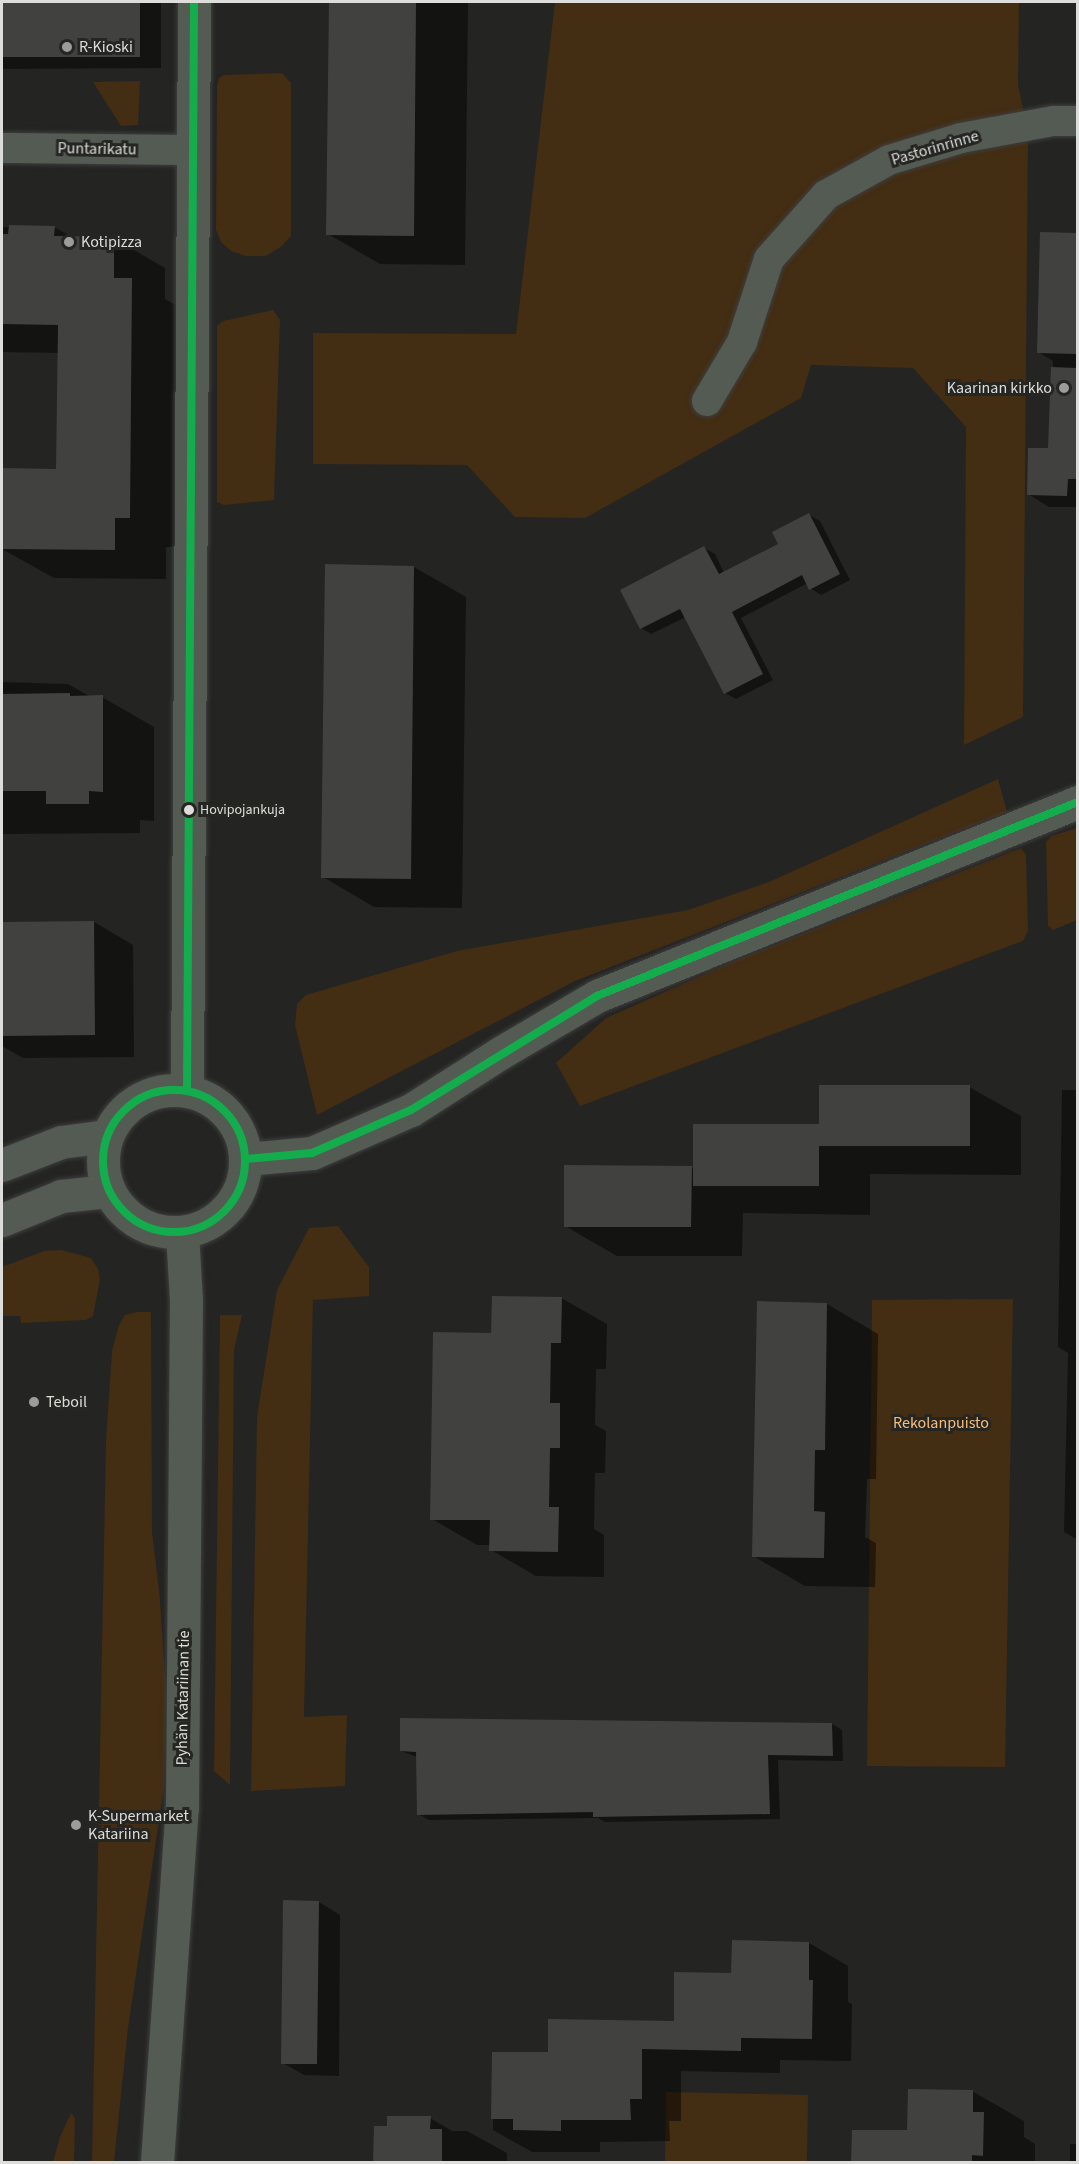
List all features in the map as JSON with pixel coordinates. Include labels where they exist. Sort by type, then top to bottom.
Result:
[{"type":"street","points":[[187,1090],[194,2]]},
{"type":"street","name":"Pastorinrinne","points":[[707,401],[742,342],[769,259],[826,195],[889,160],[961,138],[1054,121],[1077,121]]},
{"type":"street","name":"Puntarikatu","points":[[2,148],[193,150]]},
{"type":"street","points":[[246,1159],[312,1153],[323,1149],[411,1110],[500,1053],[597,996],[1077,802]]},
{"type":"street","points":[[161,1089],[187,1090],[210,1098],[228,1114],[241,1135],[246,1159],[242,1185],[228,1208],[207,1225],[182,1232],[152,1230],[126,1215],[108,1191],[101,1161],[106,1136],[119,1114],[138,1098],[161,1089]]},
{"type":"street","points":[[2,1165],[61,1142],[106,1136]]},
{"type":"street","points":[[2,1220],[61,1196],[108,1191]]},
{"type":"street","name":"Pyhän Katariinan tie","points":[[156,2163],[182,1808],[186,1300],[182,1232]]},
{"type":"green space","points":[[555,2],[1019,2],[1018,85],[1028,132],[1023,717],[964,745],[966,427],[913,368],[811,365],[801,398],[585,518],[515,517],[467,465],[313,464],[313,333],[516,334]]},
{"type":"green space","points":[[282,73],[291,83],[291,236],[282,246],[266,256],[246,256],[231,251],[221,242],[216,230],[217,85],[219,78],[224,75]]},
{"type":"green space","points":[[140,81],[138,125],[121,126],[93,82]]},
{"type":"green space","points":[[273,310],[280,320],[274,500],[224,505],[217,502],[217,326],[223,321]]},
{"type":"green space","points":[[998,779],[1007,812],[575,981],[317,1115],[295,1025],[297,1004],[306,995],[457,951],[688,910],[769,882]]},
{"type":"green space","points":[[1077,828],[1077,920],[1053,930],[1048,926],[1046,842],[1051,836]]},
{"type":"green space","points":[[1021,848],[1026,855],[1028,931],[1023,941],[580,1106],[556,1063],[606,1018],[739,959]]},
{"type":"green space","points":[[338,1226],[369,1267],[369,1296],[313,1300],[304,1717],[347,1715],[345,1786],[251,1791],[257,1417],[277,1290],[309,1228]]},
{"type":"green space","points":[[61,1250],[91,1258],[98,1269],[100,1280],[93,1316],[86,1320],[21,1323],[20,1316],[2,1316],[2,1267],[44,1251]]},
{"type":"green space","name":"Rekolanpuisto","points":[[1013,1299],[1005,1767],[867,1766],[872,1300]]},
{"type":"green space","points":[[151,1312],[152,1532],[160,1599],[166,1692],[164,1787],[128,2028],[114,2162],[92,2162],[106,1441],[112,1351],[119,1325],[125,1315]]},
{"type":"green space","points":[[220,1315],[242,1315],[234,1350],[230,1785],[214,1771]]},
{"type":"green space","points":[[666,2092],[808,2095],[807,2162],[665,2162]]},
{"type":"green space","points":[[71,2113],[75,2118],[74,2162],[53,2162],[60,2137]]},
{"type":"building","points":[[2,2],[140,2],[140,57],[2,57]]},
{"type":"building","points":[[329,2],[416,2],[414,236],[326,235]]},
{"type":"building","points":[[9,225],[55,226],[54,236],[114,237],[114,278],[132,278],[130,518],[115,518],[115,550],[2,549],[2,468],[56,469],[58,325],[2,324],[2,234],[8,234]]},
{"type":"building","points":[[1040,232],[1077,233],[1077,354],[1037,353]]},
{"type":"building","points":[[1051,367],[1077,368],[1077,479],[1068,479],[1067,496],[1027,495],[1028,448],[1048,448]]},
{"type":"building","points":[[809,513],[840,574],[809,590],[802,575],[732,612],[763,674],[724,694],[680,609],[640,629],[620,590],[704,546],[719,574],[778,544],[772,532]]},
{"type":"building","points":[[325,564],[414,566],[411,879],[321,878]]},
{"type":"building","points":[[70,693],[70,696],[103,695],[103,792],[89,791],[89,804],[46,804],[46,791],[2,791],[2,694]]},
{"type":"building","points":[[94,921],[95,1035],[2,1036],[2,922]]},
{"type":"building","points":[[819,1085],[970,1085],[970,1146],[819,1146]]},
{"type":"building","points":[[693,1124],[819,1124],[819,1186],[693,1186]]},
{"type":"building","points":[[564,1165],[692,1166],[691,1227],[564,1227]]},
{"type":"building","points":[[492,1296],[562,1297],[561,1343],[551,1343],[550,1403],[560,1403],[560,1448],[550,1448],[549,1507],[559,1507],[558,1552],[489,1551],[490,1520],[430,1520],[433,1332],[491,1333]]},
{"type":"building","points":[[757,1301],[827,1303],[825,1450],[815,1450],[814,1511],[825,1512],[824,1558],[752,1557]]},
{"type":"building","points":[[400,1718],[832,1723],[833,1756],[768,1755],[770,1814],[593,1817],[593,1812],[417,1815],[416,1752],[400,1751]]},
{"type":"building","points":[[283,1900],[319,1901],[317,2064],[281,2064]]},
{"type":"building","points":[[732,1940],[809,1942],[809,1980],[813,1980],[812,2039],[741,2038],[741,2051],[642,2049],[642,2099],[630,2099],[631,2120],[561,2120],[561,2131],[513,2130],[513,2119],[491,2119],[492,2052],[548,2052],[548,2019],[674,2021],[674,1972],[731,1973]]},
{"type":"building","points":[[908,2089],[973,2090],[973,2112],[984,2112],[983,2156],[972,2155],[972,2163],[851,2163],[852,2130],[907,2130]]},
{"type":"building","points":[[387,2116],[431,2116],[430,2129],[442,2129],[442,2163],[373,2163],[374,2126],[387,2126]]},
{"type":"transit line","points":[[187,1090],[194,2]]},
{"type":"transit line","points":[[246,1159],[312,1153],[411,1110],[597,996],[1078,802]]},
{"type":"transit line","points":[[174,1090],[201,1095],[224,1111],[240,1134],[245,1161],[240,1188],[224,1211],[201,1227],[174,1232],[147,1227],[124,1211],[108,1188],[103,1161],[108,1134],[124,1111],[147,1095],[174,1090]]},
{"type":"place","name":"R-Kioski","points":[[67,47]]},
{"type":"place","name":"Kotipizza","points":[[69,242]]},
{"type":"place","name":"Kaarinan kirkko","points":[[1064,388]]},
{"type":"place","name":"Hovipojankuja","points":[[189,810]]},
{"type":"place","name":"Teboil","points":[[34,1402]]},
{"type":"place","name":"K-Supermarket Katariina","points":[[76,1825]]}]
